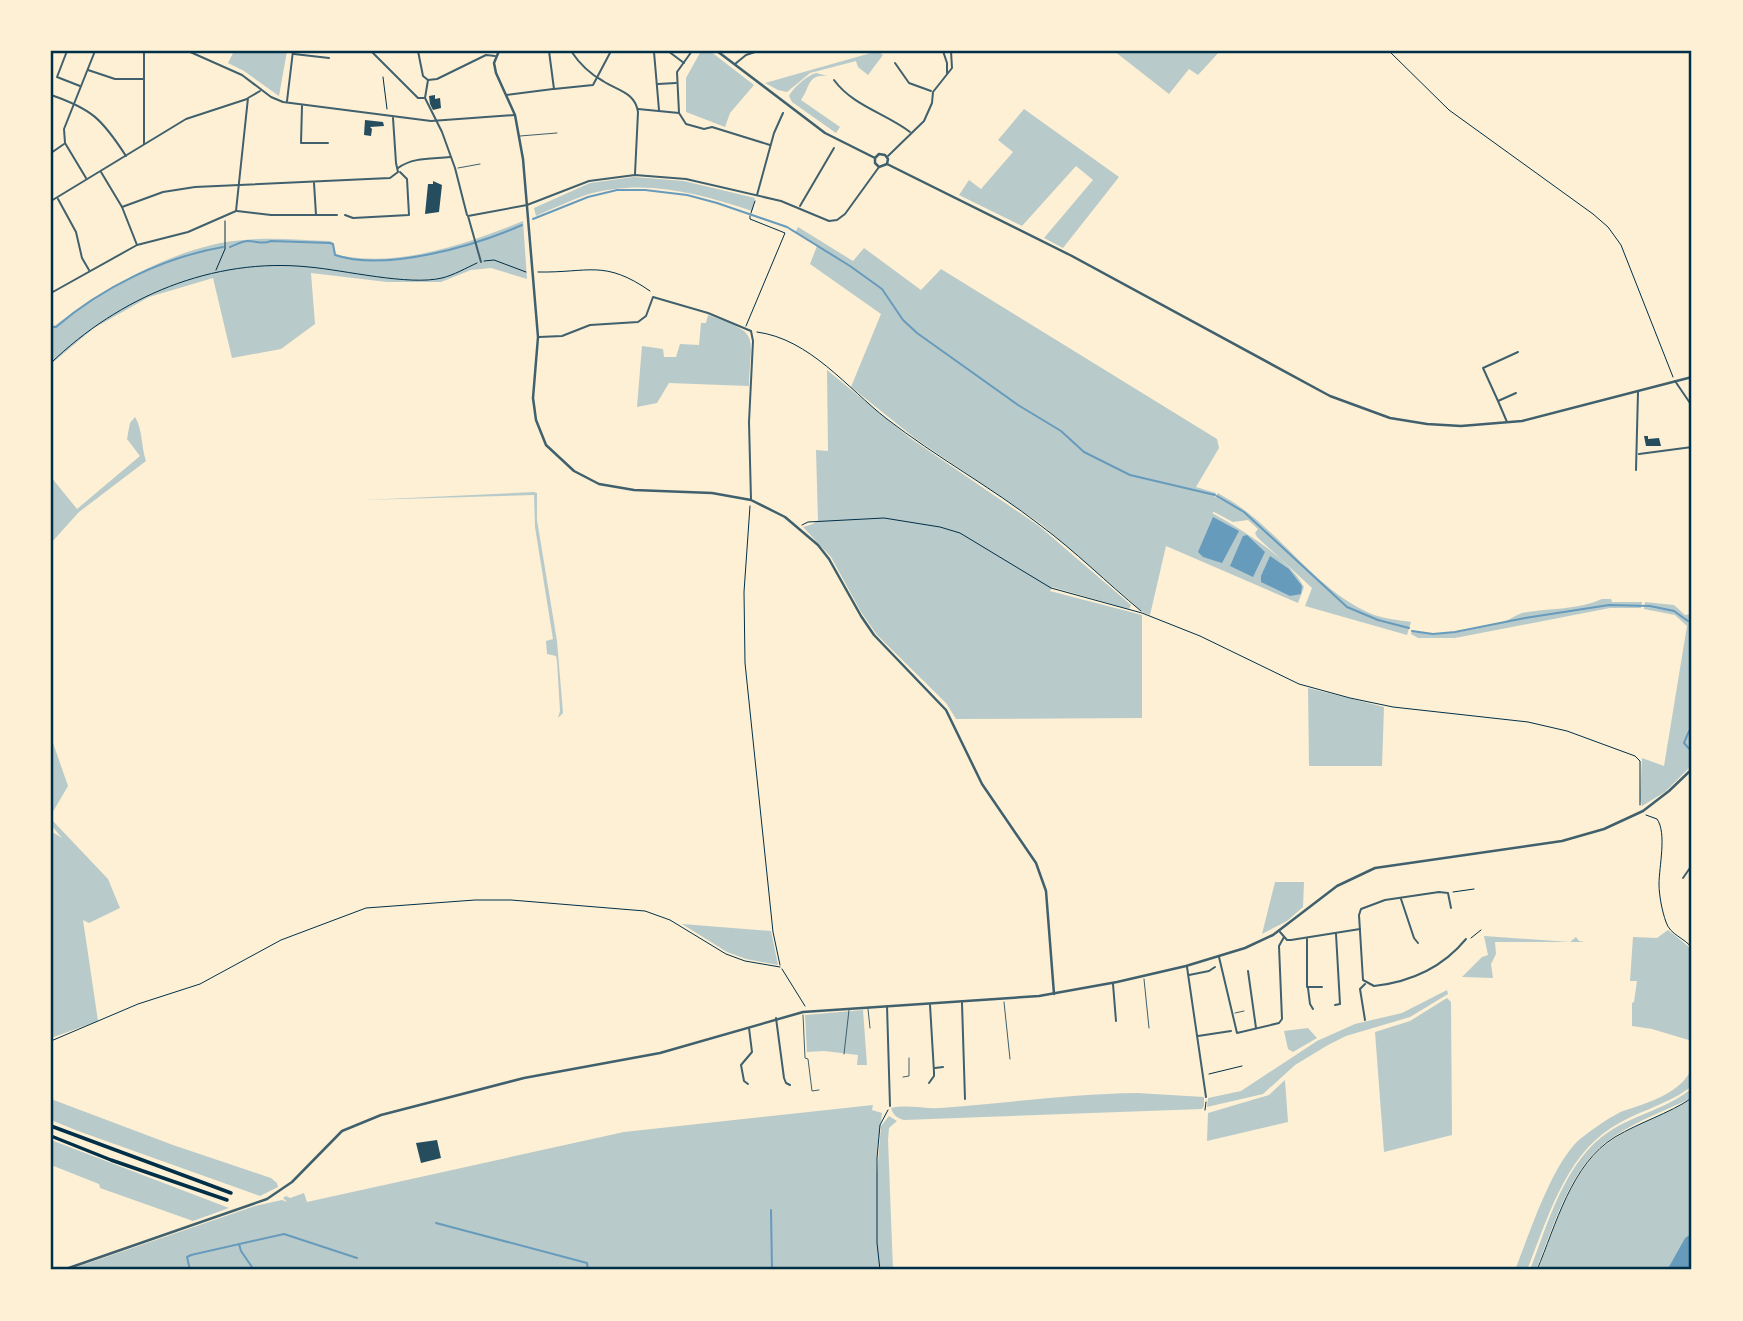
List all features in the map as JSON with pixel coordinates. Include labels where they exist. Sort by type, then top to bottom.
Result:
[{"type":"highway","points":[[51,1126],[231,1193]]},
{"type":"highway","points":[[51,1136],[227,1200]]},
{"type":"street","points":[[67,51],[57,77],[81,86]]},
{"type":"street","points":[[86,51],[94,52],[64,129],[65,143],[87,179]]},
{"type":"street","points":[[144,51],[144,144]]},
{"type":"street","points":[[188,51],[241,75],[271,97],[287,102],[437,121],[515,115]]},
{"type":"street","points":[[371,51],[418,98],[425,97]]},
{"type":"street","points":[[418,51],[423,76],[428,80]]},
{"type":"street","points":[[499,51],[495,56],[496,73],[515,115],[520,136],[538,337],[533,390],[536,420],[546,445],[563,463],[586,479],[612,487],[634,491],[712,492],[751,500],[799,526],[830,559],[874,635],[946,710],[982,784],[1036,863],[1047,898],[1054,994]]},
{"type":"street","points":[[549,51],[554,89]]},
{"type":"street","points":[[571,51],[583,67],[630,95],[637,109],[635,175]]},
{"type":"street","points":[[506,95],[590,87],[611,51]]},
{"type":"street","points":[[659,111],[654,52],[668,51],[684,63]]},
{"type":"street","points":[[692,51],[677,72],[679,113],[685,124],[704,129],[712,127],[771,145]]},
{"type":"street","points":[[717,51],[825,133],[875,158]]},
{"type":"street","points":[[735,65],[746,55],[758,51]]},
{"type":"street","points":[[943,51],[947,75]]},
{"type":"street","points":[[887,156],[924,121],[932,103],[933,92],[953,65],[951,51]]},
{"type":"street","points":[[287,102],[293,52],[329,58]]},
{"type":"street","points":[[428,80],[486,55],[495,56]]},
{"type":"street","points":[[895,62],[909,83],[933,92]]},
{"type":"street","points":[[87,70],[115,79],[144,79]]},
{"type":"street","points":[[428,80],[425,97],[455,168],[481,262]]},
{"type":"street","points":[[834,80],[846,93],[872,111],[886,115],[911,133]]},
{"type":"street","points":[[657,85],[677,83]]},
{"type":"street","points":[[51,201],[196,114],[248,98],[261,90]]},
{"type":"street","points":[[51,95],[75,103],[97,118],[126,156]]},
{"type":"street","points":[[236,211],[248,98]]},
{"type":"street","points":[[302,104],[301,143],[328,143]]},
{"type":"street","points":[[637,109],[679,113]]},
{"type":"street","points":[[757,195],[783,113]]},
{"type":"street","points":[[393,117],[398,170]]},
{"type":"street","points":[[51,153],[65,143]]},
{"type":"street","points":[[799,207],[834,148]]},
{"type":"street","points":[[875,158],[879,154],[887,156]]},
{"type":"street","points":[[887,156],[887,164]]},
{"type":"street","points":[[122,207],[152,195],[176,190],[381,180],[394,176],[405,163],[451,157]]},
{"type":"street","points":[[875,158],[879,167]]},
{"type":"street","points":[[468,216],[527,205],[589,181],[635,175],[686,179],[757,195],[799,207],[829,221],[837,220],[845,214],[879,167],[887,164],[1053,246],[1330,396],[1390,418],[1461,426],[1508,423],[1692,377]]},
{"type":"street","points":[[345,215],[353,218],[409,215],[407,179],[398,170]]},
{"type":"street","points":[[100,171],[122,207],[137,246]]},
{"type":"street","points":[[314,183],[316,216]]},
{"type":"street","points":[[57,197],[76,232],[82,258],[89,271]]},
{"type":"street","points":[[51,293],[137,246],[188,232],[236,211],[271,215],[337,215]]},
{"type":"street","points":[[538,337],[562,336],[590,325],[638,322],[646,316],[653,297],[746,327],[751,331],[751,500]]},
{"type":"street","points":[[1508,423],[1483,368],[1518,352]]},
{"type":"street","points":[[1675,381],[1692,406]]},
{"type":"street","points":[[1636,470],[1638,391]]},
{"type":"street","points":[[1498,401],[1516,393]]},
{"type":"street","points":[[1638,454],[1692,447]]},
{"type":"street","points":[[63,1270],[267,1199],[292,1182],[335,1136],[362,1121],[524,1077],[682,1048],[803,1012],[1054,994],[1186,966],[1257,943],[1279,931],[1337,886],[1375,868],[1578,837],[1604,830],[1643,811],[1670,791],[1692,769]]},
{"type":"street","points":[[1683,877],[1692,865]]},
{"type":"street","points":[[1451,908],[1448,893],[1400,898],[1373,903],[1361,909],[1359,915],[1363,975],[1366,983],[1374,986],[1387,985],[1416,976],[1445,959],[1466,939]]},
{"type":"street","points":[[1400,898],[1418,943]]},
{"type":"street","points":[[1279,931],[1292,940],[1360,929]]},
{"type":"street","points":[[1335,1005],[1340,1004],[1336,933]]},
{"type":"street","points":[[1219,956],[1237,1033],[1279,1023],[1282,1019],[1279,946],[1284,937]]},
{"type":"street","points":[[1307,938],[1307,987],[1310,1004],[1314,1009]]},
{"type":"street","points":[[1186,966],[1206,1097]]},
{"type":"street","points":[[1188,975],[1209,971],[1215,967]]},
{"type":"street","points":[[1248,971],[1256,1029]]},
{"type":"street","points":[[1113,983],[1116,1021]]},
{"type":"street","points":[[1365,1020],[1360,989],[1366,983]]},
{"type":"street","points":[[1307,987],[1322,987]]},
{"type":"street","points":[[962,1002],[965,1099]]},
{"type":"street","points":[[929,1083],[934,1076],[930,1004]]},
{"type":"street","points":[[887,1006],[890,1106]]},
{"type":"street","points":[[776,1018],[784,1077],[790,1085]]},
{"type":"street","points":[[748,1027],[752,1052],[741,1065],[744,1081],[748,1084]]},
{"type":"street","points":[[1197,1036],[1231,1031]]},
{"type":"street","points":[[934,1068],[943,1067]]},
{"type":"lane","points":[[520,136],[557,133]]},
{"type":"lane","points":[[455,168],[480,164]]},
{"type":"lane","points":[[1144,977],[1149,1028]]},
{"type":"lane","points":[[1004,999],[1010,1059]]},
{"type":"lane","points":[[868,1007],[870,1028]]},
{"type":"lane","points":[[844,1054],[850,1008]]},
{"type":"lane","points":[[1233,1013],[1244,1011]]},
{"type":"lane","points":[[803,1012],[805,1058],[808,1059],[811,1091],[819,1090]]},
{"type":"lane","points":[[903,1077],[909,1076],[909,1058]]},
{"type":"path","points":[[1389,51],[1449,110],[1593,214],[1608,228],[1621,245],[1675,381]]},
{"type":"path","points":[[383,77],[387,116]]},
{"type":"path","points":[[751,213],[757,195]]},
{"type":"path","points":[[746,327],[785,233],[750,216]]},
{"type":"path","points":[[216,272],[226,245],[223,217]]},
{"type":"path","points":[[51,363],[98,322],[148,295],[216,272],[260,265],[296,265],[389,277],[439,279],[481,262],[494,260],[521,271],[610,271],[636,282],[650,291],[653,297]]},
{"type":"path","points":[[751,331],[778,336],[812,355],[906,434],[1040,525],[1142,613]]},
{"type":"path","points":[[751,500],[744,592],[745,663],[772,932],[780,967],[808,1012]]},
{"type":"path","points":[[799,526],[808,522],[884,518],[940,527],[960,533],[1051,589],[1142,613],[1200,636],[1299,684],[1350,698],[1405,708],[1504,718],[1567,731],[1635,756],[1640,761],[1639,801],[1645,814],[1657,820],[1662,829],[1659,890],[1666,924],[1692,948]]},
{"type":"path","points":[[1448,893],[1474,889]]},
{"type":"path","points":[[51,1041],[138,1004],[200,984],[281,940],[366,908],[499,900],[645,911],[670,920],[726,954],[744,961],[780,967]]},
{"type":"path","points":[[1466,939],[1481,930]]},
{"type":"path","points":[[1203,1075],[1242,1066]]},
{"type":"path","points":[[1205,1110],[1206,1097]]},
{"type":"path","points":[[1537,1270],[1568,1197],[1590,1159],[1612,1139],[1692,1098]]},
{"type":"path","points":[[880,1270],[877,1158],[880,1125],[890,1106]]},
{"type":"shaded area","points":[[234,51],[287,51],[279,96],[228,63]]},
{"type":"shaded area","points":[[701,51],[710,51],[754,85],[730,113],[725,127],[686,112],[686,78]]},
{"type":"shaded area","points":[[878,51],[883,55],[868,75],[858,67],[856,61],[810,73],[787,92],[765,83]]},
{"type":"shaded area","points":[[1114,51],[1220,51],[1198,75],[1189,69],[1169,94]]},
{"type":"shaded area","points":[[816,73],[828,76],[813,79],[801,100],[840,127],[836,133],[792,102],[789,96],[800,83]]},
{"type":"shaded area","points":[[1024,109],[1119,177],[1063,248],[1044,238],[1093,180],[1076,166],[1022,226],[959,195],[969,180],[981,189],[1013,152],[998,140]]},
{"type":"shaded area","points":[[634,177],[684,181],[755,198],[752,211],[670,190],[629,188],[586,195],[536,216],[534,208],[590,183]]},
{"type":"shaded area","points":[[523,221],[527,279],[491,268],[471,270],[441,282],[387,282],[311,273],[315,324],[281,349],[232,358],[213,278],[149,297],[94,328],[51,364],[51,326],[120,282],[195,250],[244,240],[298,239],[330,241],[336,254],[343,256],[365,259],[411,256],[458,245]]},
{"type":"shaded area","points":[[798,227],[853,261],[864,248],[921,290],[941,269],[1217,439],[1219,448],[1196,487],[1216,493],[1214,498],[1218,493],[1242,508],[1332,590],[1352,604],[1374,615],[1411,622],[1407,635],[1305,606],[1312,588],[1257,537],[1255,533],[1258,529],[1248,520],[1233,522],[1214,512],[1212,513],[1250,536],[1287,565],[1304,587],[1298,603],[1166,546],[1150,615],[1144,613],[1041,524],[916,439],[851,387],[881,314],[810,264],[817,246],[790,230],[796,231]]},
{"type":"shaded area","points":[[708,315],[737,327],[749,338],[749,386],[669,383],[657,403],[637,407],[642,346],[663,349],[664,357],[676,357],[680,344],[699,345],[701,323],[706,323]]},
{"type":"shaded area","points":[[827,370],[910,438],[1039,526],[1131,605],[1129,609],[1052,587],[1050,591],[1142,615],[1142,718],[956,719],[946,703],[877,635],[831,557],[803,527],[818,520],[816,450],[828,451]]},
{"type":"shaded area","points":[[135,417],[146,461],[79,512],[51,543],[51,477],[77,509],[140,456],[127,439],[130,423]]},
{"type":"shaded area","points":[[537,493],[537,520],[557,641],[563,713],[558,718],[560,711],[557,661],[556,656],[547,654],[546,641],[553,639],[535,527],[534,495],[365,500]]},
{"type":"shaded area","points":[[1611,599],[1612,602],[1642,602],[1641,608],[1610,608],[1455,638],[1418,638],[1411,634],[1412,630],[1434,634],[1469,630],[1503,622],[1522,613],[1573,607]]},
{"type":"shaded area","points":[[1645,602],[1674,605],[1685,615],[1692,614],[1692,620],[1688,621],[1692,622],[1692,722],[1686,734],[1692,725],[1692,751],[1684,743],[1692,753],[1692,765],[1665,792],[1642,806],[1642,758],[1664,766],[1687,626],[1675,615],[1644,609]]},
{"type":"shaded area","points":[[1308,688],[1384,707],[1382,766],[1309,766]]},
{"type":"shaded area","points":[[51,737],[68,786],[51,815]]},
{"type":"shaded area","points":[[52,820],[108,879],[120,908],[89,923],[83,920],[98,1021],[51,1038],[51,834],[62,838],[51,825]]},
{"type":"shaded area","points":[[1275,882],[1304,882],[1303,907],[1287,921],[1262,934]]},
{"type":"shaded area","points":[[682,924],[771,931],[778,965],[727,952]]},
{"type":"shaded area","points":[[1668,930],[1688,946],[1692,955],[1692,1041],[1632,1026],[1632,1003],[1637,981],[1630,981],[1633,937],[1657,938]]},
{"type":"shaded area","points":[[1484,936],[1570,942],[1495,942],[1496,954],[1491,964],[1493,978],[1462,977],[1482,957],[1488,955]]},
{"type":"shaded area","points":[[1447,990],[1448,994],[1410,1017],[1346,1036],[1328,1045],[1295,1065],[1263,1094],[1207,1107],[1208,1098],[1241,1091],[1317,1041],[1355,1024],[1402,1013]]},
{"type":"shaded area","points":[[1447,998],[1451,1002],[1452,1135],[1384,1152],[1375,1032],[1410,1021]]},
{"type":"shaded area","points":[[863,1010],[867,1065],[857,1065],[858,1055],[807,1052],[805,1015]]},
{"type":"shaded area","points":[[1308,1028],[1317,1038],[1293,1052],[1288,1049],[1284,1031]]},
{"type":"shaded area","points":[[1692,1067],[1692,1085],[1688,1089],[1611,1128],[1581,1156],[1569,1173],[1550,1211],[1527,1270],[1515,1270],[1556,1171],[1574,1145],[1618,1113],[1673,1090],[1681,1084]]},
{"type":"shaded area","points":[[1285,1080],[1288,1122],[1207,1141],[1208,1113],[1269,1095]]},
{"type":"shaded area","points":[[1692,1088],[1690,1099],[1624,1130],[1592,1155],[1571,1185],[1536,1270],[1530,1270],[1560,1194],[1581,1158],[1594,1143],[1610,1131],[1673,1101]]},
{"type":"shaded area","points":[[1137,1093],[1204,1097],[1204,1106],[1202,1109],[904,1120],[896,1116],[891,1108],[940,1108]]},
{"type":"shaded area","points":[[51,1099],[271,1178],[278,1187],[260,1196],[78,1131],[51,1120]]},
{"type":"shaded area","points":[[1692,1099],[1692,1233],[1685,1238],[1667,1270],[1538,1270],[1567,1197],[1587,1164],[1615,1138]]},
{"type":"shaded area","points":[[873,1105],[872,1110],[882,1113],[877,1174],[881,1126],[889,1116],[897,1121],[889,1128],[888,1140],[893,1270],[68,1270],[255,1206],[282,1200],[287,1202],[283,1198],[286,1196],[290,1198],[304,1193],[307,1202],[624,1132]]},
{"type":"shaded area","points":[[51,1140],[229,1208],[193,1221],[100,1188],[99,1184],[51,1165]]},
{"type":"water","points":[[1213,517],[1239,531],[1222,563],[1203,557],[1198,552]]},
{"type":"water","points":[[1247,535],[1265,552],[1253,577],[1230,566],[1243,536]]},
{"type":"water","points":[[1270,556],[1289,569],[1302,586],[1301,594],[1290,596],[1261,582]]},
{"type":"water","points":[[1692,1233],[1692,1270],[1667,1270],[1685,1238]]},
{"type":"building","points":[[435,95],[435,99],[440,98],[441,108],[433,110],[429,96]]},
{"type":"building","points":[[365,120],[383,122],[384,126],[370,127],[371,136],[364,135]]},
{"type":"building","points":[[433,181],[442,185],[439,212],[425,214],[428,184],[433,184]]},
{"type":"building","points":[[1644,436],[1648,436],[1648,439],[1659,438],[1661,446],[1646,446]]},
{"type":"building","points":[[437,1140],[441,1158],[421,1163],[416,1143]]},
{"type":"waterway","points":[[533,219],[588,197],[617,190],[645,190],[687,195],[787,227],[882,289],[903,320],[917,333],[1018,405],[1061,431],[1084,452],[1130,475],[1215,495]]},
{"type":"waterway","points":[[230,247],[248,241],[330,243],[333,244],[335,255],[356,259],[404,259],[480,241],[522,225]]},
{"type":"waterway","points":[[51,327],[56,327],[93,299],[134,276],[178,258],[223,247]]},
{"type":"waterway","points":[[1217,496],[1244,512],[1347,607],[1378,620],[1409,628]]},
{"type":"waterway","points":[[1412,631],[1433,634],[1455,632],[1609,605],[1650,606],[1674,611],[1688,621]]},
{"type":"waterway","points":[[1692,724],[1684,743],[1692,752]]},
{"type":"waterway","points":[[771,1210],[772,1270]]},
{"type":"waterway","points":[[436,1223],[587,1263],[588,1270]]},
{"type":"waterway","points":[[190,1270],[187,1257],[191,1255],[284,1234],[357,1258]]},
{"type":"waterway","points":[[239,1244],[254,1270]]}]
